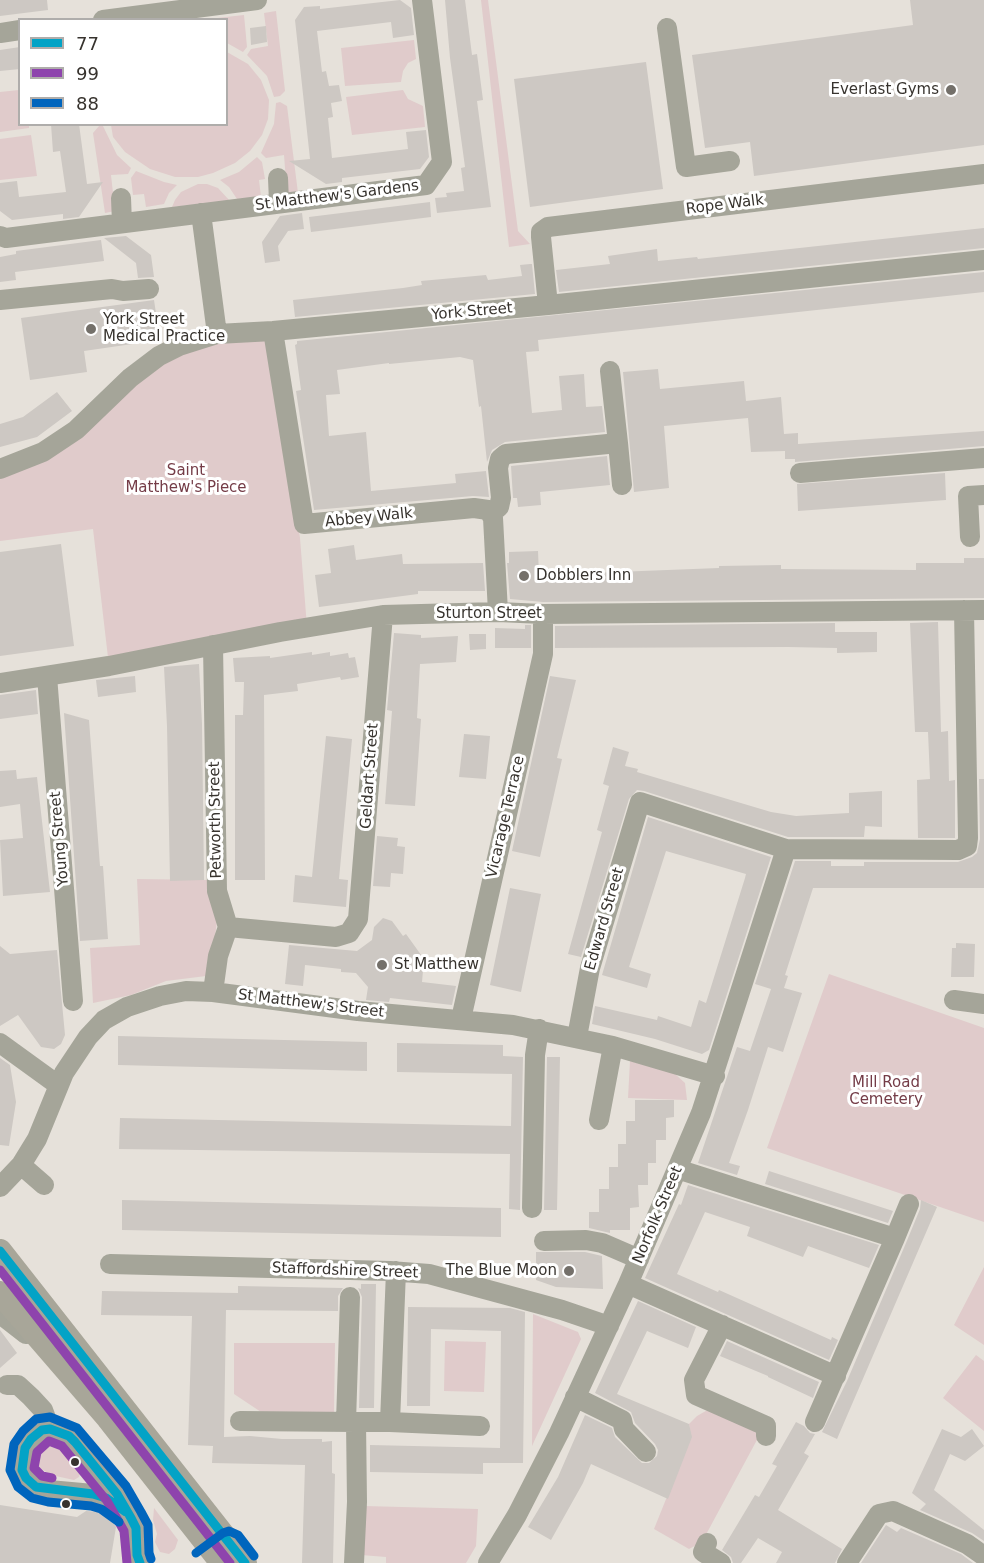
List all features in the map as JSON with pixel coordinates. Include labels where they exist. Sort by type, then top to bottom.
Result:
[{"type":"main road","points":[[0,1251],[217,1556]]},
{"type":"main road","points":[[0,1293],[162,1484],[217,1556],[245,1563]]},
{"type":"street","points":[[118,18],[257,0]]},
{"type":"street","name":"St Matthew's Gardens","points":[[0,236],[6,238],[426,185],[442,162],[422,0]]},
{"type":"street","points":[[667,28],[686,167],[730,161]]},
{"type":"street","points":[[0,33],[18,30]]},
{"type":"street","name":"Rope Walk","points":[[548,305],[541,232],[548,227],[984,174]]},
{"type":"street","points":[[278,178],[279,202]]},
{"type":"street","points":[[121,198],[123,223]]},
{"type":"street","points":[[201,213],[217,334]]},
{"type":"street","name":"York Street","points":[[0,469],[44,452],[76,430],[130,378],[159,356],[179,346],[217,334],[273,331],[548,305],[984,260]]},
{"type":"street","points":[[0,300],[112,289],[123,291],[149,289]]},
{"type":"street","name":"Abbey Walk","points":[[273,331],[304,525],[474,508],[482,508],[492,513]]},
{"type":"street","points":[[610,371],[622,485]]},
{"type":"street","points":[[498,612],[492,513],[499,507],[501,498],[498,468],[500,459],[506,454],[618,443]]},
{"type":"street","points":[[800,473],[984,458]]},
{"type":"street","points":[[970,537],[968,496],[984,495]]},
{"type":"street","points":[[786,849],[958,850],[967,846],[974,610]]},
{"type":"street","name":"Sturton Street","points":[[0,683],[109,666],[280,632],[383,615],[498,612],[543,614],[974,610]]},
{"type":"street","name":"Vicarage Terrace","points":[[461,1019],[543,654],[543,614]]},
{"type":"street","name":"Geldart Street","points":[[228,927],[336,938],[349,933],[358,919],[383,615]]},
{"type":"street","name":"Petworth Street","points":[[213,645],[217,891],[228,927]]},
{"type":"street","name":"Young Street","points":[[47,676],[73,1001]]},
{"type":"street","name":"Edward Street","points":[[577,1037],[590,968],[640,802],[786,849]]},
{"type":"street","name":"Norfolk Street","points":[[488,1563],[527,1494],[576,1397],[677,1169],[715,1076],[786,849]]},
{"type":"street","points":[[213,992],[218,956],[228,927]]},
{"type":"street","name":"St Matthew's Street","points":[[0,1186],[21,1165],[38,1139],[58,1085],[88,1037],[104,1020],[127,1007],[159,996],[186,991],[213,992],[358,1011],[461,1019],[539,1029],[613,1046],[715,1076]]},
{"type":"street","points":[[954,1000],[984,1004]]},
{"type":"street","points":[[532,1208],[535,1055],[539,1029]]},
{"type":"street","points":[[0,1043],[58,1085]]},
{"type":"street","points":[[599,1120],[613,1046]]},
{"type":"street","points":[[21,1165],[44,1185]]},
{"type":"street","points":[[677,1169],[895,1239]]},
{"type":"street","points":[[815,1422],[909,1204]]},
{"type":"street","points":[[544,1241],[586,1240],[602,1243],[639,1259]]},
{"type":"street","name":"Staffordshire Street","points":[[110,1264],[396,1271],[436,1276],[562,1310],[609,1326]]},
{"type":"street","points":[[390,1422],[396,1271]]},
{"type":"street","points":[[628,1284],[836,1376]]},
{"type":"street","points":[[350,1297],[351,1422],[357,1502],[354,1563]]},
{"type":"street","points":[[0,1314],[48,1348]]},
{"type":"street","points":[[722,1325],[694,1380],[696,1395],[765,1426],[766,1436]]},
{"type":"street","points":[[7,1385],[18,1385],[31,1397],[42,1410],[50,1429]]},
{"type":"street","points":[[576,1397],[622,1420],[624,1429],[646,1452]]},
{"type":"street","points":[[240,1421],[390,1422],[480,1426]]},
{"type":"street","points":[[126,1512],[106,1498],[87,1493],[43,1488],[36,1486],[26,1478],[22,1470],[25,1448],[35,1434],[50,1429],[69,1436],[75,1442],[117,1494],[136,1528],[137,1555],[140,1563]]},
{"type":"street","points":[[847,1563],[879,1514],[893,1511],[967,1544],[984,1556]]},
{"type":"street","points":[[708,1543],[703,1552],[721,1563]]},
{"type":"green space","points":[[481,0],[488,0],[518,231],[530,244],[509,247]]},
{"type":"green space","points":[[276,11],[285,91],[280,96],[274,97],[267,76],[247,55],[251,49],[268,46],[264,13]]},
{"type":"green space","points":[[244,15],[247,47],[243,52],[228,44],[228,18],[217,18]]},
{"type":"green space","points":[[414,40],[416,59],[408,63],[403,71],[401,82],[345,86],[341,48]]},
{"type":"green space","points":[[228,53],[248,64],[261,80],[269,100],[268,119],[262,135],[250,151],[235,163],[198,177],[175,177],[150,169],[125,152],[113,137],[111,126],[228,126]]},
{"type":"green space","points":[[18,90],[18,126],[29,126],[29,128],[0,132],[0,92]]},
{"type":"green space","points":[[403,90],[408,99],[423,106],[425,127],[352,135],[346,97]]},
{"type":"green space","points":[[280,102],[287,106],[298,193],[287,194],[284,155],[266,158],[261,153],[274,124],[276,103]]},
{"type":"green space","points":[[99,126],[103,126],[117,155],[131,168],[128,174],[111,175],[115,211],[105,213],[93,133]]},
{"type":"green space","points":[[31,135],[37,176],[0,180],[0,139]]},
{"type":"green space","points":[[257,157],[262,162],[265,179],[259,180],[261,197],[237,199],[229,187],[220,180],[239,172]]},
{"type":"green space","points":[[136,171],[177,185],[169,193],[164,204],[146,207],[144,194],[133,195],[131,178]]},
{"type":"green space","points":[[198,184],[218,188],[230,201],[172,207],[181,192]]},
{"type":"green space","name":"Saint Matthew's Piece","points":[[271,338],[300,538],[307,627],[109,666],[93,529],[0,541],[0,472],[71,445],[129,389],[177,352],[218,339]]},
{"type":"green space","points":[[137,879],[212,880],[217,921],[213,952],[206,976],[166,981],[131,995],[93,1003],[90,948],[140,945]]},
{"type":"green space","name":"Mill Road Cemetery","points":[[829,974],[984,1028],[984,1222],[767,1148]]},
{"type":"green space","points":[[630,1061],[674,1073],[685,1083],[687,1100],[628,1098]]},
{"type":"green space","points":[[984,1267],[984,1345],[954,1325]]},
{"type":"green space","points":[[533,1314],[578,1332],[581,1339],[532,1446]]},
{"type":"green space","points":[[445,1341],[486,1342],[484,1392],[444,1391]]},
{"type":"green space","points":[[234,1343],[335,1343],[334,1413],[261,1412],[234,1394]]},
{"type":"green space","points":[[976,1355],[984,1361],[984,1431],[943,1398]]},
{"type":"green space","points":[[711,1408],[755,1427],[758,1438],[702,1542],[689,1549],[654,1529],[691,1437],[689,1424]]},
{"type":"green space","points":[[56,1438],[64,1441],[81,1468],[79,1477],[74,1480],[51,1475],[40,1468],[34,1456],[38,1446],[47,1440]]},
{"type":"green space","points":[[364,1506],[478,1509],[476,1546],[466,1563],[386,1563],[386,1557],[361,1555]]},
{"type":"green space","points":[[154,1508],[178,1540],[175,1549],[169,1554],[160,1552],[155,1542],[157,1534],[153,1520]]},
{"type":"building","points":[[0,0],[47,0],[48,10],[0,16]]},
{"type":"building","points":[[400,0],[411,8],[414,35],[393,38],[391,22],[317,31],[322,72],[326,71],[329,86],[339,85],[342,101],[331,103],[333,117],[328,118],[332,158],[408,149],[406,132],[426,130],[429,157],[420,169],[342,178],[342,182],[326,184],[289,161],[310,159],[295,20],[304,7],[320,6],[320,9]]},
{"type":"building","points":[[445,0],[465,0],[472,55],[477,54],[483,100],[477,101],[491,207],[437,213],[435,198],[447,197],[446,193],[464,191],[461,168],[465,167],[450,58]]},
{"type":"building","points":[[910,0],[984,0],[984,145],[754,176],[750,142],[705,148],[692,55],[913,25]]},
{"type":"building","points":[[266,26],[267,42],[251,45],[250,28]]},
{"type":"building","points":[[18,47],[18,69],[0,71],[0,50]]},
{"type":"building","points":[[646,62],[663,189],[530,207],[514,79]]},
{"type":"building","points":[[51,126],[79,126],[87,184],[103,182],[79,217],[63,219],[63,214],[12,220],[0,211],[0,183],[17,181],[19,197],[66,192],[60,151],[53,152]]},
{"type":"building","points":[[430,202],[431,217],[311,232],[309,217]]},
{"type":"building","points":[[302,213],[304,229],[288,231],[278,246],[280,261],[265,263],[262,242],[280,216]]},
{"type":"building","points":[[984,228],[984,248],[559,292],[556,270],[610,264],[608,256],[657,249],[658,261],[697,257],[698,259]]},
{"type":"building","points":[[126,236],[151,255],[154,277],[138,278],[136,263],[104,238]]},
{"type":"building","points":[[101,240],[104,261],[15,272],[16,280],[0,282],[0,257],[16,254],[16,251]]},
{"type":"building","points":[[532,264],[535,294],[295,317],[293,300],[403,288],[422,285],[421,281],[486,275],[488,280],[522,276],[520,265]]},
{"type":"building","points":[[984,272],[984,292],[538,340],[539,351],[526,352],[532,413],[562,410],[559,376],[584,374],[586,407],[602,406],[605,432],[505,442],[492,450],[487,462],[473,360],[460,357],[337,370],[340,394],[326,395],[329,436],[366,432],[371,491],[456,483],[455,474],[486,471],[489,497],[473,496],[314,510],[296,391],[301,390],[295,345],[297,341]]},
{"type":"building","name":"York Street Medical Practice","points":[[154,300],[160,340],[84,351],[87,372],[30,380],[21,318]]},
{"type":"building","points":[[658,369],[660,389],[744,381],[746,401],[781,397],[784,434],[798,433],[798,444],[984,431],[984,446],[795,462],[795,459],[785,459],[785,451],[751,452],[748,418],[664,426],[669,488],[634,492],[623,372]]},
{"type":"building","points":[[57,392],[72,411],[37,437],[0,447],[0,424],[23,417]]},
{"type":"building","points":[[607,456],[610,485],[540,492],[541,505],[518,507],[517,498],[513,498],[511,466]]},
{"type":"building","points":[[945,473],[946,500],[798,511],[797,484]]},
{"type":"building","points":[[61,544],[74,646],[0,656],[0,552]]},
{"type":"building","points":[[354,545],[356,560],[402,554],[403,564],[483,563],[485,591],[418,591],[418,594],[319,607],[315,575],[331,573],[328,549]]},
{"type":"building","points":[[538,551],[539,575],[781,565],[781,569],[916,570],[916,563],[964,563],[964,558],[984,558],[984,598],[543,602],[510,599],[507,563],[509,563],[509,552]]},
{"type":"building","points":[[938,622],[941,732],[948,731],[949,781],[955,780],[955,838],[918,838],[917,780],[930,779],[928,732],[915,732],[910,623]]},
{"type":"building","points":[[835,623],[835,632],[877,632],[877,652],[837,653],[837,648],[788,647],[555,648],[555,626]]},
{"type":"building","points":[[525,625],[531,625],[531,648],[495,648],[495,628],[525,629]]},
{"type":"building","points":[[394,633],[421,635],[421,638],[458,636],[456,662],[420,664],[417,718],[421,719],[415,806],[385,804],[392,711],[387,710]]},
{"type":"building","points":[[469,634],[486,634],[486,649],[470,650]]},
{"type":"building","points":[[312,652],[312,655],[330,652],[330,656],[348,653],[349,658],[355,657],[359,677],[341,680],[340,677],[297,684],[298,691],[264,695],[265,880],[235,880],[235,715],[243,715],[244,682],[235,682],[233,658],[270,656],[270,658]]},
{"type":"building","points":[[199,664],[204,880],[170,881],[164,667]]},
{"type":"building","points":[[135,676],[136,692],[98,697],[96,680]]},
{"type":"building","points":[[550,676],[576,680],[557,758],[562,759],[540,857],[512,851]]},
{"type":"building","points":[[36,690],[38,714],[0,719],[0,695]]},
{"type":"building","points":[[64,713],[89,720],[108,939],[80,941]]},
{"type":"building","points":[[464,734],[490,736],[486,779],[459,777]]},
{"type":"building","points":[[326,736],[352,739],[339,879],[348,880],[346,907],[293,902],[295,875],[312,877]]},
{"type":"building","points":[[613,747],[629,752],[625,766],[638,769],[637,772],[771,812],[796,816],[849,813],[849,793],[882,791],[882,827],[865,826],[864,837],[788,837],[637,790],[629,799],[581,957],[568,954],[602,832],[597,830],[609,786],[603,784]]},
{"type":"building","points":[[16,770],[17,779],[37,777],[50,892],[3,896],[0,840],[23,838],[20,804],[0,807],[0,771]]},
{"type":"building","points":[[979,779],[984,779],[984,888],[813,888],[785,975],[788,976],[784,988],[802,993],[783,1052],[768,1047],[729,1163],[740,1166],[737,1175],[698,1163],[737,1047],[750,1051],[771,989],[755,984],[795,861],[831,861],[831,866],[864,866],[864,862],[958,862],[972,857],[977,853],[980,839]]},
{"type":"building","points":[[648,817],[771,857],[709,1050],[702,1054],[655,1039],[592,1024],[595,1006],[657,1020],[658,1016],[691,1027],[699,1000],[706,1003],[745,878],[746,874],[666,851],[629,967],[651,974],[647,988],[602,975]]},
{"type":"building","points":[[377,836],[398,838],[397,846],[405,847],[403,874],[391,873],[390,887],[373,886]]},
{"type":"building","points":[[510,888],[541,894],[521,992],[490,985]]},
{"type":"building","points":[[383,918],[392,921],[403,936],[406,934],[424,959],[422,982],[456,986],[452,1005],[390,998],[389,1002],[366,1000],[368,987],[356,973],[341,972],[341,969],[305,965],[303,986],[285,984],[289,945],[357,951],[372,940],[374,927]]},
{"type":"building","points":[[956,943],[975,944],[974,977],[951,977],[952,948],[956,948]]},
{"type":"building","points":[[0,946],[10,954],[57,950],[65,1035],[61,1044],[54,1049],[41,1047],[18,1015],[0,1026]]},
{"type":"building","points":[[118,1036],[367,1042],[367,1071],[118,1065]]},
{"type":"building","points":[[397,1043],[503,1045],[503,1056],[523,1057],[520,1210],[509,1209],[510,1154],[119,1149],[120,1118],[511,1126],[512,1074],[397,1072]]},
{"type":"building","points":[[547,1057],[560,1057],[557,1210],[544,1210]]},
{"type":"building","points":[[0,1058],[10,1065],[16,1102],[9,1146],[0,1145]]},
{"type":"building","points":[[635,1100],[674,1100],[674,1117],[666,1118],[666,1140],[656,1140],[656,1163],[648,1163],[648,1185],[638,1185],[639,1207],[630,1208],[630,1230],[610,1230],[610,1233],[589,1228],[589,1212],[599,1212],[599,1189],[609,1189],[609,1167],[618,1167],[618,1144],[626,1144],[626,1121],[635,1121]]},
{"type":"building","points":[[769,1171],[893,1211],[888,1223],[765,1184]]},
{"type":"building","points":[[688,1185],[879,1245],[869,1268],[808,1246],[803,1257],[747,1236],[750,1227],[705,1212],[677,1274],[718,1292],[719,1290],[831,1340],[832,1337],[838,1340],[829,1360],[645,1278],[679,1204],[681,1205]]},
{"type":"building","points":[[122,1200],[501,1208],[501,1237],[122,1230]]},
{"type":"building","points":[[921,1200],[937,1207],[837,1439],[822,1432],[847,1381],[906,1243],[920,1209]]},
{"type":"building","name":"The Blue Moon","points":[[536,1252],[585,1252],[602,1256],[603,1289],[556,1287],[536,1280]]},
{"type":"building","points":[[361,1284],[376,1284],[374,1408],[359,1408],[362,1297],[358,1288],[361,1289]]},
{"type":"building","points":[[238,1286],[343,1288],[338,1296],[338,1311],[226,1310],[224,1437],[250,1436],[332,1441],[332,1473],[335,1474],[333,1563],[302,1563],[305,1465],[212,1463],[213,1446],[188,1445],[192,1316],[101,1315],[102,1291],[238,1293]]},
{"type":"building","points":[[638,1301],[696,1327],[688,1348],[647,1331],[617,1394],[689,1424],[692,1437],[668,1499],[591,1464],[551,1540],[528,1527],[558,1477],[585,1415],[612,1428],[615,1437],[642,1463],[649,1463],[657,1456],[658,1450],[655,1444],[635,1423],[631,1412],[595,1393]]},
{"type":"building","points":[[408,1307],[510,1308],[525,1312],[523,1463],[483,1463],[483,1474],[370,1472],[370,1445],[500,1448],[501,1331],[431,1329],[430,1406],[407,1406]]},
{"type":"building","points":[[0,1330],[17,1353],[0,1368]]},
{"type":"building","points":[[727,1341],[819,1382],[813,1398],[720,1356]]},
{"type":"building","points":[[796,1422],[810,1433],[815,1434],[804,1453],[809,1456],[778,1510],[842,1549],[835,1563],[776,1563],[782,1552],[758,1538],[741,1563],[733,1563],[731,1557],[722,1550],[755,1495],[759,1497],[777,1466],[772,1464]]},
{"type":"building","points":[[942,1429],[961,1437],[972,1429],[984,1446],[965,1461],[950,1454],[934,1490],[984,1530],[984,1541],[972,1533],[920,1510],[926,1504],[912,1493]]},
{"type":"building","points":[[0,1505],[77,1517],[86,1511],[101,1512],[108,1516],[116,1527],[110,1563],[0,1563]]},
{"type":"building","points":[[886,1525],[897,1532],[901,1528],[961,1554],[973,1563],[861,1563]]},
{"type":"transit line","name":"77","points":[[0,1251],[245,1563]]},
{"type":"transit line","name":"99","points":[[0,1270],[230,1563]]},
{"type":"transit line","name":"88","points":[[119,1522],[101,1509],[32,1498],[18,1487],[10,1470],[14,1444],[23,1431],[36,1419],[50,1417],[77,1428],[126,1486],[148,1525],[151,1559]]},
{"type":"transit line","name":"77","points":[[126,1512],[106,1498],[93,1494],[36,1487],[26,1478],[22,1470],[25,1448],[31,1439],[42,1430],[50,1429],[69,1436],[75,1442],[117,1494],[131,1518],[136,1528],[137,1555],[140,1563]]},
{"type":"transit line","name":"99","points":[[52,1478],[42,1476],[34,1468],[37,1452],[49,1441],[62,1446],[107,1501],[124,1531],[127,1563]]},
{"type":"transit line","name":"88","points":[[196,1553],[229,1531],[238,1535],[254,1556]]},
{"type":"place","name":"Everlast Gyms","points":[[951,90]]},
{"type":"place","name":"York Street Medical Practice","points":[[91,329]]},
{"type":"place","name":"Dobblers Inn","points":[[524,576]]},
{"type":"place","name":"St Matthew","points":[[382,965]]},
{"type":"place","name":"The Blue Moon","points":[[569,1271]]}]
